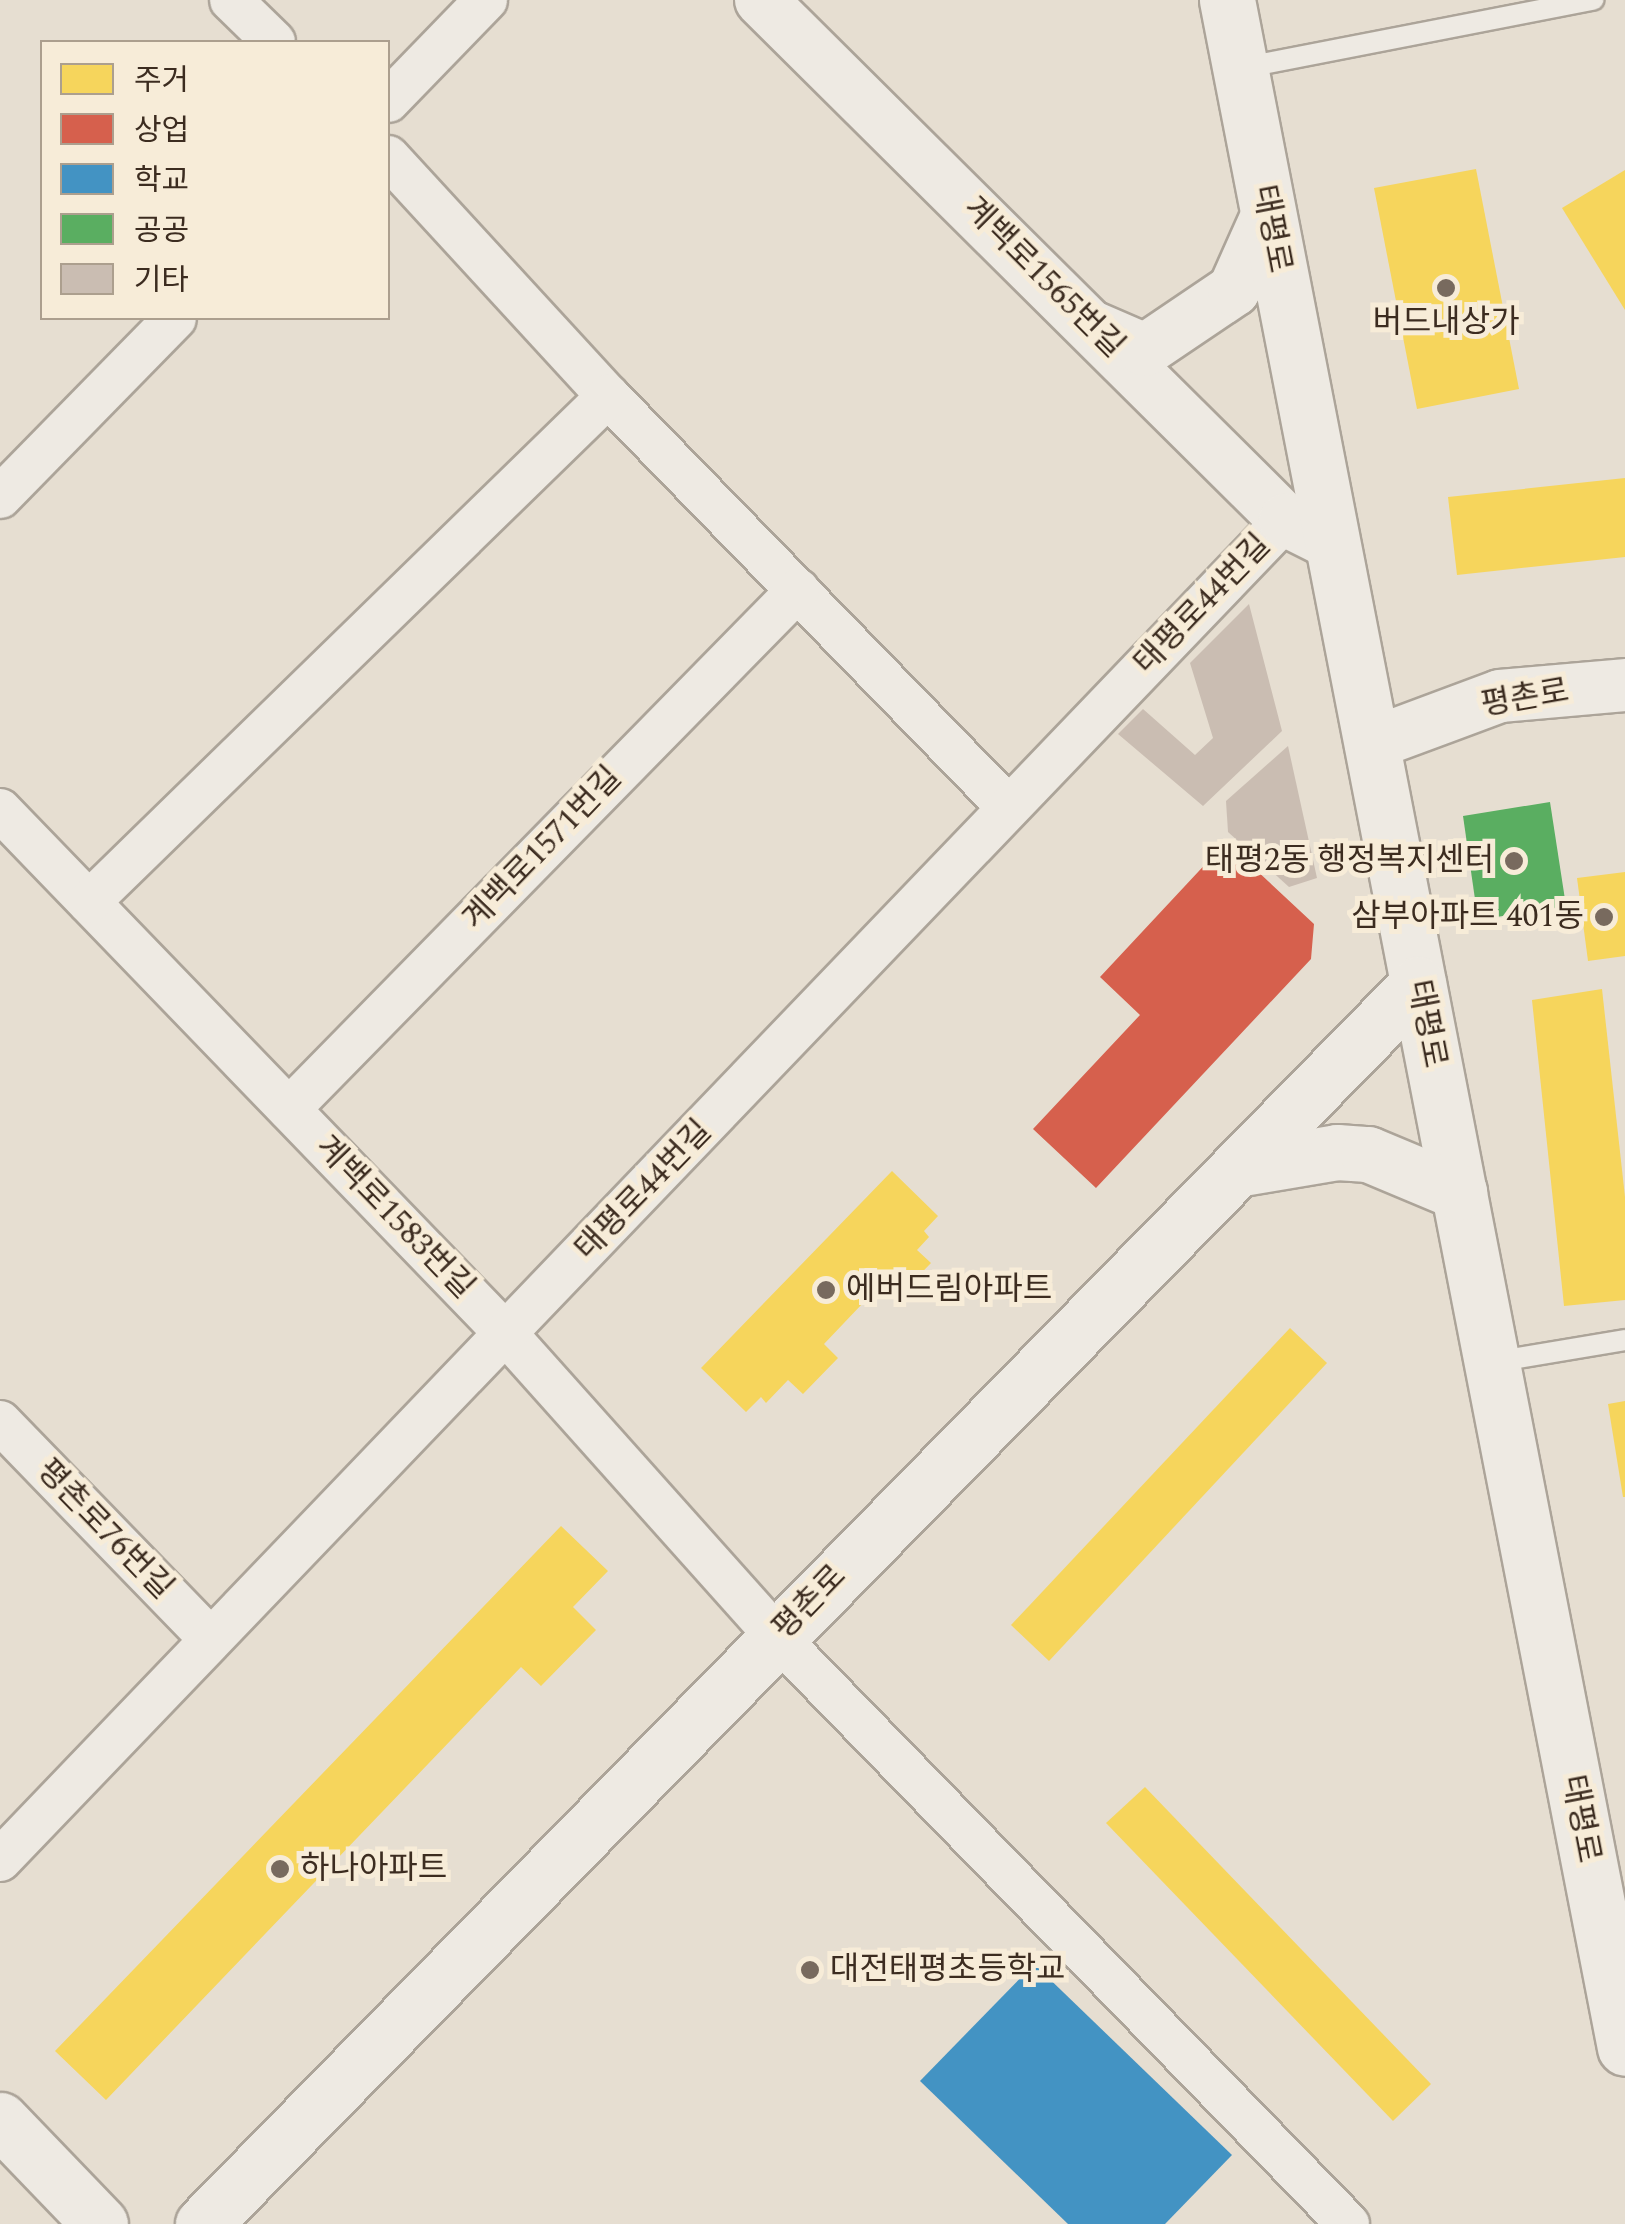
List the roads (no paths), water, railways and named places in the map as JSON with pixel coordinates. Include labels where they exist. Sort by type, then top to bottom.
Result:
[{"type":"main road","name":"태평로","points":[[1227,0],[1492,1362],[1612,1915],[1625,2048]]},
{"type":"main road","name":"평촌로","points":[[203,2224],[1418,984]]},
{"type":"main road","points":[[1237,1169],[1337,1152],[1368,1154],[1392,1160],[1459,1192]]},
{"type":"main road","points":[[0,2120],[100,2224]]},
{"type":"street","points":[[231,0],[272,40]]},
{"type":"street","points":[[390,99],[486,0]]},
{"type":"street","name":"계백로1565번길","points":[[761,0],[1285,520],[1333,544]]},
{"type":"street","points":[[390,159],[608,396],[1008,807]]},
{"type":"street","points":[[1094,328],[1145,350],[1234,290],[1268,214]]},
{"type":"street","points":[[0,497],[174,320]]},
{"type":"street","points":[[89,902],[608,396]]},
{"type":"street","name":"태평로44번길","points":[[0,1860],[1285,520]]},
{"type":"street","name":"계백로1571번길","points":[[289,1109],[798,590]]},
{"type":"street","name":"평촌로","points":[[1371,744],[1500,696],[1625,685]]},
{"type":"street","name":"계백로1583번길","points":[[0,810],[507,1334],[777,1637],[1348,2224]]},
{"type":"street","name":"평촌로76번길","points":[[0,1422],[209,1638]]},
{"type":"lane","points":[[1240,68],[1593,0]]},
{"type":"lane","points":[[1492,1362],[1625,1340]]},
{"type":"place","name":"버드내상가","points":[[1446,288]]},
{"type":"place","name":"태평2동 행정복지센터","points":[[1514,861]]},
{"type":"place","name":"삼부아파트 401동","points":[[1604,917]]},
{"type":"place","name":"에버드림아파트","points":[[826,1290]]},
{"type":"place","name":"하나아파트","points":[[280,1869]]},
{"type":"place","name":"대전태평초등학교","points":[[810,1970]]}]
